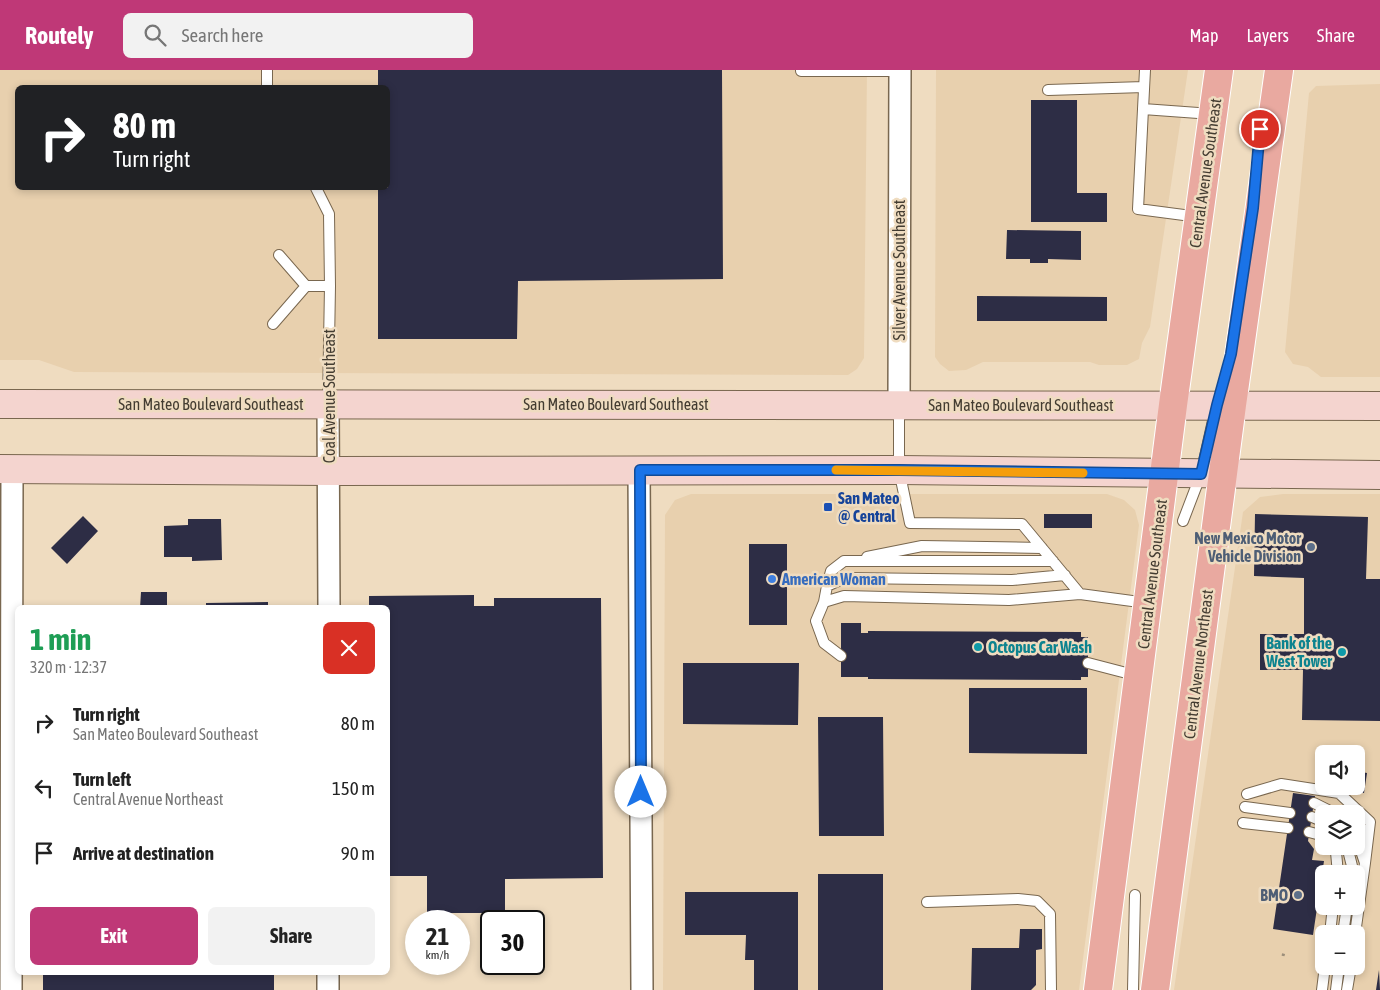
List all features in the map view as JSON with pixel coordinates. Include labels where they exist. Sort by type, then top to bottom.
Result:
[{"type":"main road","name":"Central Avenue Southeast","points":[[1098,990],[1173,405],[1220,70]]},
{"type":"main road","name":"Central Avenue Northeast","points":[[1155,990],[1212,474],[1279,70]]},
{"type":"main road","name":"San Mateo Boulevard Southeast","points":[[0,404],[1173,405],[1223,402],[1380,406]]},
{"type":"main road","points":[[6,469],[329,472],[899,470],[1380,475]]},
{"type":"street","name":"Silver Avenue Southeast","points":[[899,404],[900,70]]},
{"type":"street","name":"Coal Avenue Southeast","points":[[328,404],[329,605]]},
{"type":"street","points":[[6,469],[5,601],[11,990]]},
{"type":"street","points":[[640,470],[642,990]]},
{"type":"street","points":[[328,975],[328,990]]},
{"type":"lane","points":[[267,70],[268,85]]},
{"type":"lane","points":[[801,71],[900,70]]},
{"type":"lane","points":[[1145,70],[1138,209],[1199,217]]},
{"type":"lane","points":[[1048,90],[1144,88]]},
{"type":"lane","points":[[1143,109],[1213,114]]},
{"type":"lane","points":[[1226,371],[1231,354],[1253,208],[1261,119]]},
{"type":"lane","name":"Coal Avenue Southeast","points":[[317,190],[329,214],[328,404]]},
{"type":"lane","points":[[279,255],[306,286],[330,286]]},
{"type":"lane","points":[[273,324],[306,286]]},
{"type":"lane","name":"Silver Avenue Southeast","points":[[899,404],[899,470],[910,524],[1022,524],[1042,548]]},
{"type":"lane","name":"Central Avenue Northeast","points":[[1183,521],[1212,474]]},
{"type":"lane","points":[[841,656],[824,642],[816,621],[824,602],[831,571],[844,561],[922,546],[1042,548],[1080,594]]},
{"type":"lane","points":[[844,561],[1053,561]]},
{"type":"lane","points":[[827,586],[845,578],[1012,580],[1065,576]]},
{"type":"lane","points":[[824,602],[844,596],[1009,600],[1080,594],[1148,603]]},
{"type":"lane","points":[[1088,663],[1139,676]]},
{"type":"lane","points":[[1247,794],[1280,784],[1339,793],[1370,822],[1356,925]]},
{"type":"lane","points":[[1245,807],[1290,813]]},
{"type":"lane","points":[[1243,823],[1288,828]]},
{"type":"lane","points":[[1309,832],[1315,834]]},
{"type":"lane","points":[[1362,855],[1365,863]]},
{"type":"lane","points":[[1133,990],[1135,895]]},
{"type":"lane","points":[[928,902],[1018,899],[1037,902],[1050,914],[1051,990]]},
{"type":"lane","points":[[1322,990],[1324,975]]},
{"type":"lane","points":[[1336,990],[1338,975]]},
{"type":"lane","points":[[1347,990],[1350,975]]},
{"type":"shaded area","points":[[0,70],[867,70],[864,358],[857,369],[848,375],[74,372],[39,360],[0,360]]},
{"type":"shaded area","points":[[936,70],[1188,70],[1150,327],[1142,343],[1139,359],[1127,365],[1099,365],[1090,362],[983,362],[966,370],[949,371],[935,357]]},
{"type":"shaded area","points":[[1380,84],[1380,377],[1321,377],[1308,367],[1293,364],[1285,352],[1309,93],[1316,86]]},
{"type":"shaded area","points":[[691,494],[1107,494],[1124,500],[1135,510],[1139,525],[1079,990],[663,990],[665,515],[675,500]]},
{"type":"shaded area","points":[[1283,494],[1380,494],[1380,990],[1174,990],[1243,512],[1260,497]]},
{"type":"building","points":[[378,70],[722,70],[723,279],[518,281],[517,339],[378,339],[378,190],[390,190],[390,85],[378,85]]},
{"type":"building","points":[[1031,100],[1077,100],[1077,193],[1107,193],[1107,222],[1031,222]]},
{"type":"building","points":[[1007,230],[1081,231],[1081,260],[1048,259],[1048,263],[1030,263],[1030,259],[1006,259]]},
{"type":"building","points":[[977,296],[1107,297],[1107,321],[977,321]]},
{"type":"building","points":[[1044,514],[1092,514],[1092,528],[1044,528]]},
{"type":"building","points":[[1255,514],[1368,517],[1366,579],[1380,579],[1380,721],[1302,720],[1303,670],[1260,670],[1260,634],[1304,634],[1304,578],[1254,576]]},
{"type":"building","points":[[83,516],[98,531],[67,564],[51,548]]},
{"type":"building","points":[[188,519],[221,519],[222,560],[192,561],[192,557],[164,557],[164,526],[188,525]]},
{"type":"building","points":[[749,544],[787,544],[787,625],[749,625]]},
{"type":"building","points":[[141,592],[167,592],[167,605],[140,605]]},
{"type":"building","points":[[474,595],[474,606],[494,606],[494,598],[601,598],[603,878],[505,879],[505,910],[480,910],[480,913],[470,913],[470,910],[427,910],[427,876],[390,876],[390,605],[369,605],[369,596]]},
{"type":"building","points":[[268,602],[268,605],[206,605],[206,603]]},
{"type":"building","name":"Octopus Car Wash","points":[[841,623],[861,623],[861,633],[868,633],[868,631],[1081,632],[1081,637],[1088,637],[1088,677],[1081,677],[1081,680],[868,679],[868,677],[841,677]]},
{"type":"building","points":[[683,663],[799,663],[798,725],[683,724]]},
{"type":"building","points":[[969,688],[1087,688],[1087,754],[969,753]]},
{"type":"building","points":[[818,717],[883,717],[884,836],[819,836]]},
{"type":"building","name":"BMO","points":[[1293,793],[1315,796],[1308,841],[1314,849],[1312,860],[1324,861],[1323,865],[1315,865],[1316,915],[1313,935],[1273,929]]},
{"type":"building","points":[[818,874],[883,874],[883,990],[818,990]]},
{"type":"building","points":[[685,892],[798,892],[798,990],[754,990],[754,960],[745,960],[746,935],[685,935]]},
{"type":"building","points":[[1020,929],[1042,929],[1042,949],[1036,950],[1036,985],[1031,990],[971,990],[972,948],[1019,948]]},
{"type":"building","points":[[1379,970],[1380,990],[1376,990]]},
{"type":"building","points":[[43,975],[274,975],[274,990],[43,990]]},
{"type":"slow traffic","points":[[836,470],[1083,473]]},
{"type":"place","name":"San Mateo @ Central","points":[[828,507]]},
{"type":"place","name":"New Mexico Motor Vehicle Division","points":[[1311,547]]},
{"type":"place","name":"American Woman","points":[[772,579]]},
{"type":"place","name":"Octopus Car Wash","points":[[978,647]]},
{"type":"place","name":"Bank of the West Tower","points":[[1342,652]]},
{"type":"place","name":"BMO","points":[[1298,895]]},
{"type":"route","points":[[641,792],[640,470],[899,470],[1201,474],[1231,354],[1253,208],[1260,129]]}]
